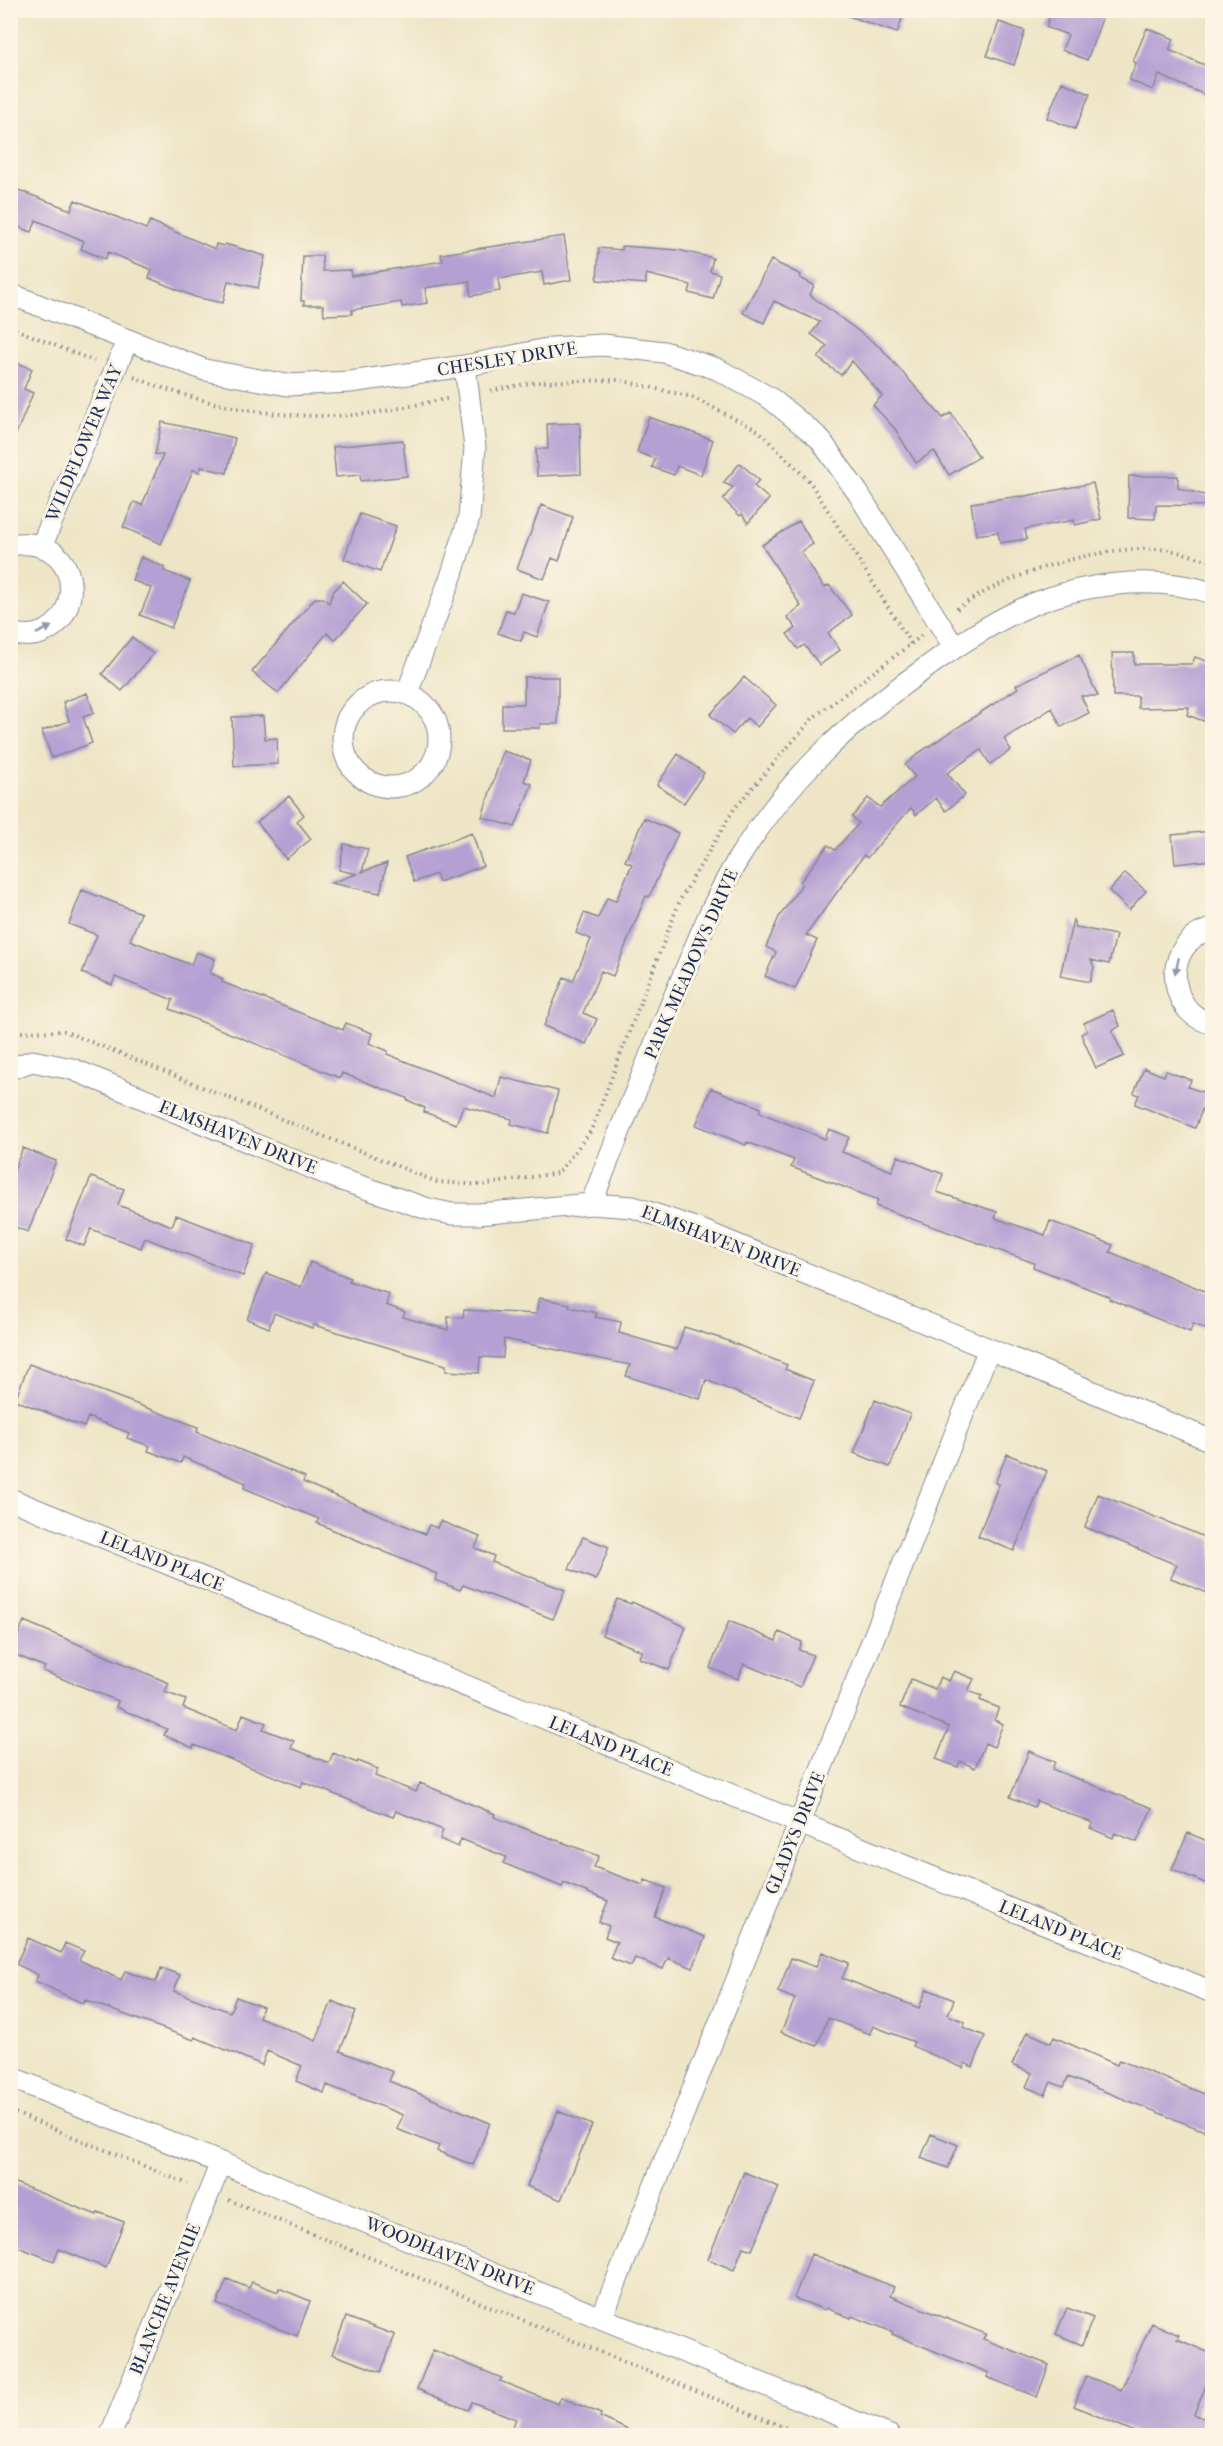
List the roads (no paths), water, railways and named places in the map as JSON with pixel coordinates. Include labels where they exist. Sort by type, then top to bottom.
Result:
[{"type":"street","name":"CHESLEY DRIVE","points":[[10,294],[205,370],[286,385],[350,382],[465,366],[552,348],[603,345],[664,352],[717,369],[770,398],[819,438],[858,493],[954,647]]},
{"type":"street","name":"WILDFLOWER WAY","points":[[42,545],[127,341]]},
{"type":"street","points":[[406,693],[452,574],[469,518],[475,448],[465,366]]},
{"type":"street","name":"WILDFLOWER WAY","points":[[10,545],[26,542],[42,545],[55,553],[64,564],[70,578],[72,593],[68,607],[60,620],[49,629],[35,634],[10,633]]},
{"type":"street","name":"PARK MEADOWS DRIVE","points":[[591,1204],[697,942],[737,861],[788,787],[878,702],[954,647],[1021,609],[1064,595],[1106,586],[1171,585],[1212,593]]},
{"type":"street","points":[[391,691],[406,693],[420,700],[431,712],[438,726],[439,742],[436,758],[427,771],[415,781],[400,787],[384,788],[369,783],[356,773],[347,760],[343,745],[344,728],[350,714],[361,702],[375,694],[391,691]]},
{"type":"street","points":[[1212,928],[1188,942],[1179,956],[1175,972],[1176,988],[1183,1003],[1194,1014],[1212,1023]]},
{"type":"street","name":"ELMSHAVEN DRIVE","points":[[10,1069],[32,1061],[72,1069],[339,1179],[428,1209],[452,1214],[478,1214],[591,1204],[633,1207],[703,1230],[1212,1441]]},
{"type":"street","name":"GLADYS DRIVE","points":[[602,2317],[989,1349]]},
{"type":"street","name":"LELAND PLACE","points":[[10,1499],[1212,1992]]},
{"type":"street","name":"WOODHAVEN DRIVE","points":[[10,2077],[890,2436]]},
{"type":"street","name":"BLANCHE AVENUE","points":[[110,2436],[221,2163]]}]
